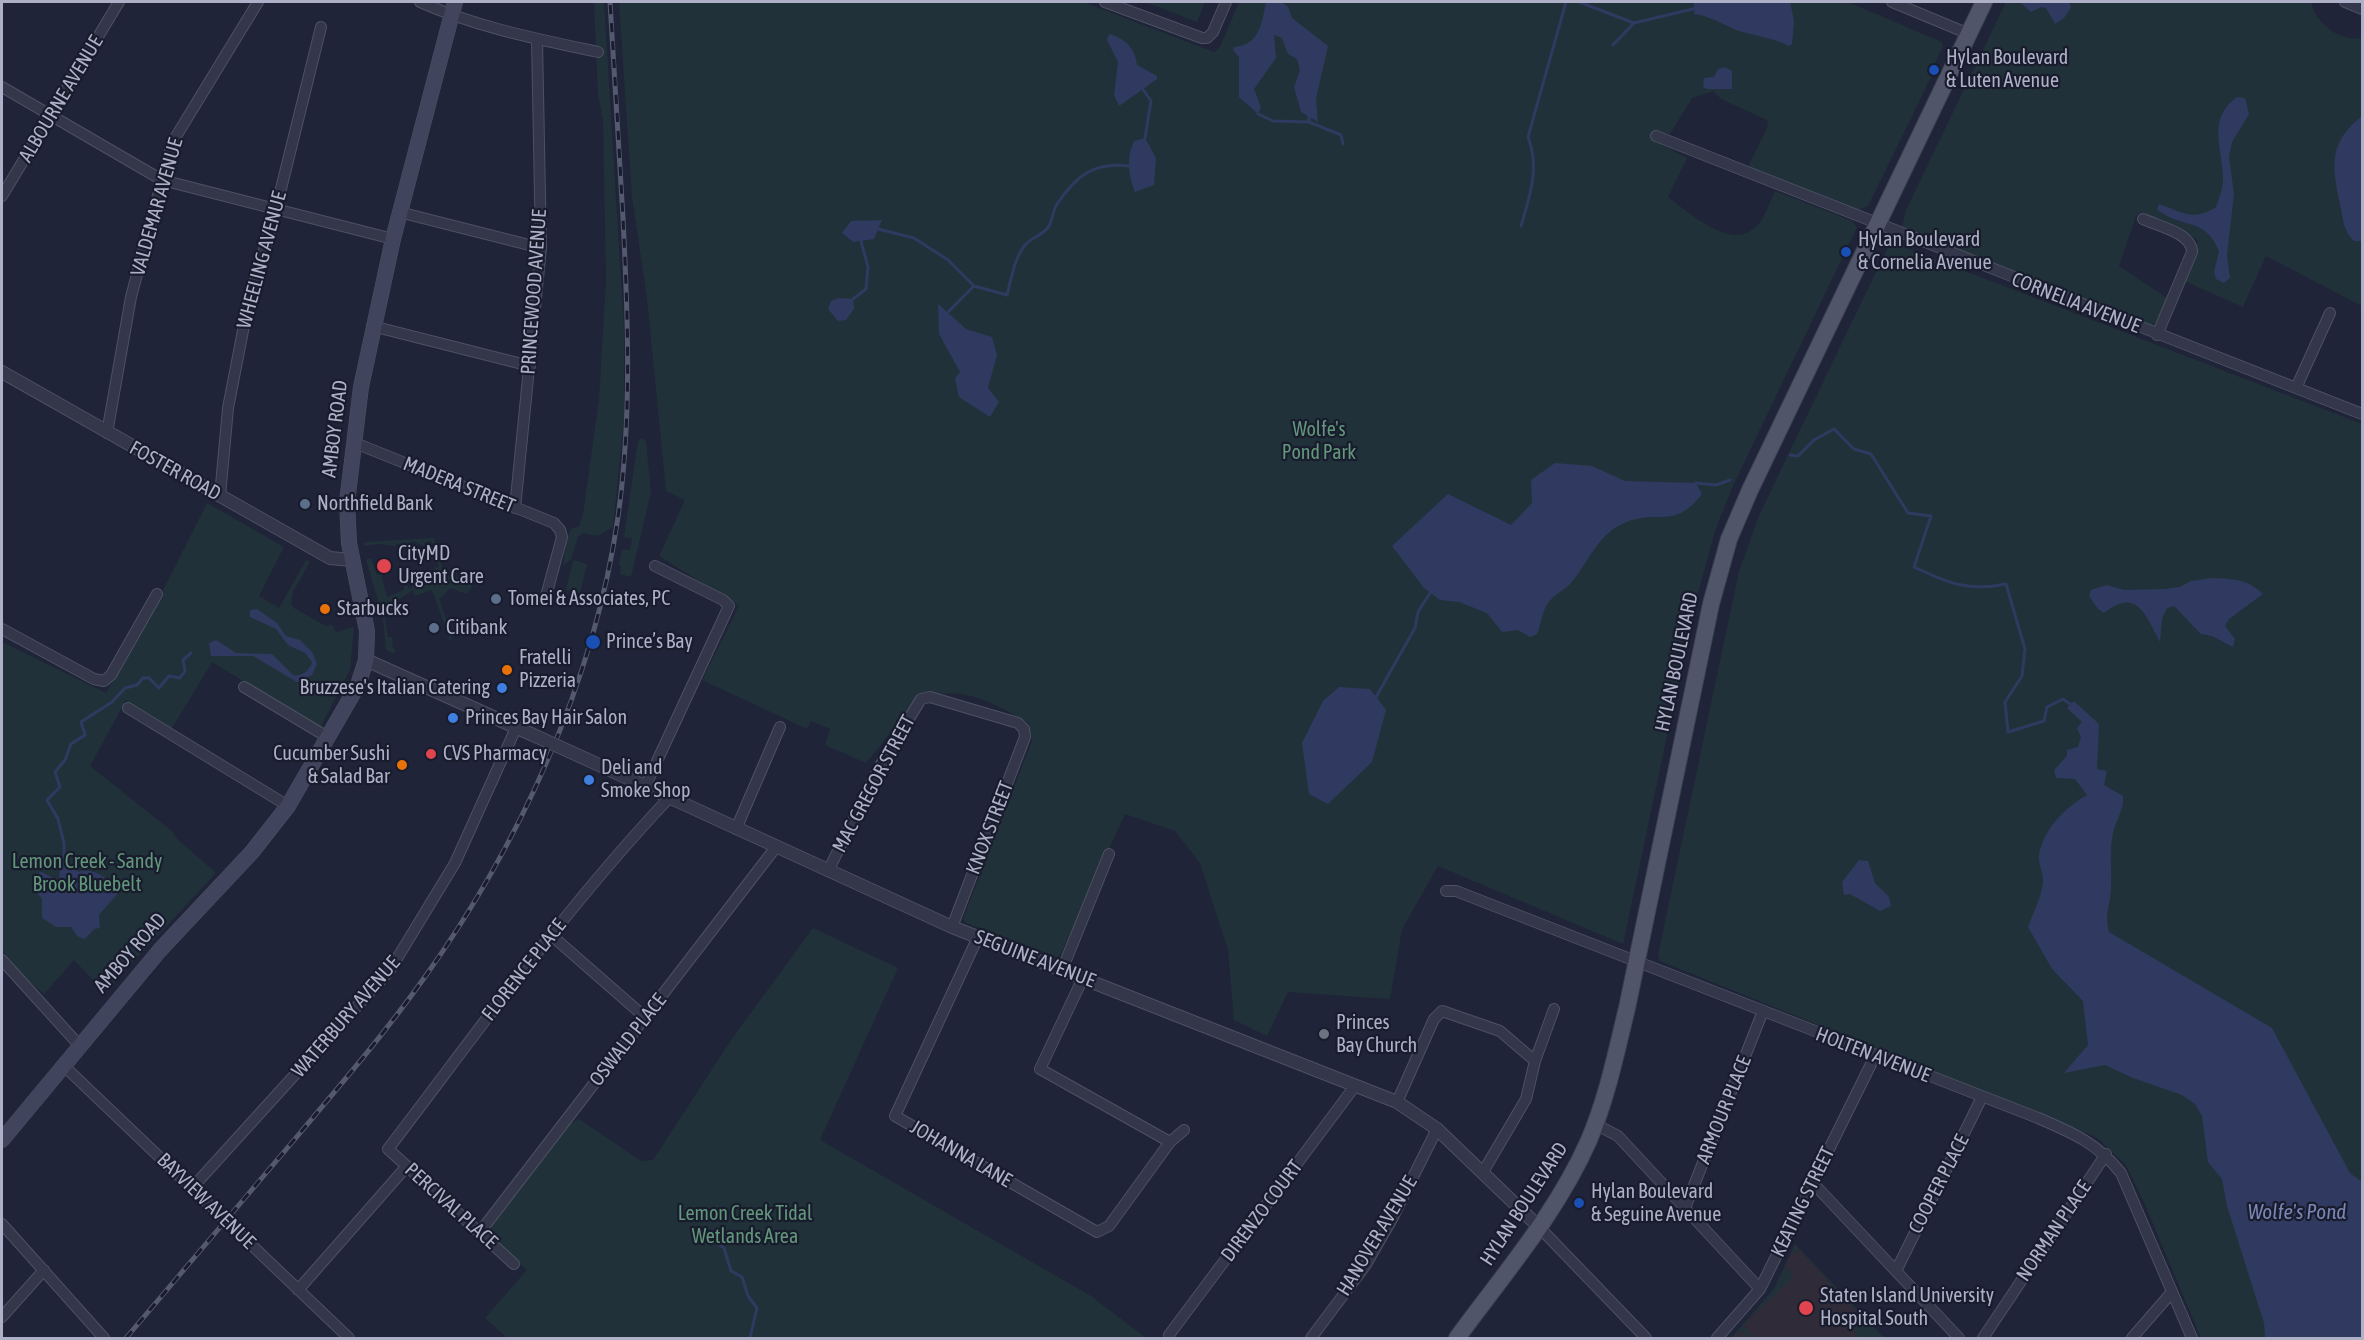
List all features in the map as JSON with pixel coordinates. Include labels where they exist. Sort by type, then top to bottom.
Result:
[{"type":"main road","name":"HYLAN BOULEVARD","points":[[1457,1338],[1539,1227],[1566,1184],[1595,1124],[1611,1072],[1711,604],[1728,539],[1984,2]]},
{"type":"main road","name":"AMBOY ROAD","points":[[2,1140],[160,950],[252,852],[288,806],[329,738],[357,685],[366,660],[366,620],[352,560],[347,502],[361,387],[372,326],[399,212],[453,9]]},
{"type":"street","name":"ALBOURNE AVENUE","points":[[2,196],[119,2]]},
{"type":"street","name":"VALDEMAR AVENUE","points":[[107,433],[131,297],[172,143],[258,2]]},
{"type":"street","points":[[420,2],[453,9],[537,39],[598,52]]},
{"type":"street","points":[[1105,2],[1196,37],[1207,38],[1213,32],[1226,2]]},
{"type":"street","points":[[1892,2],[1969,34]]},
{"type":"street","points":[[2345,2],[2362,9]]},
{"type":"street","name":"WHEELING AVENUE","points":[[220,496],[228,408],[237,355],[321,27]]},
{"type":"street","name":"PRINCEWOOD AVENUE","points":[[515,508],[542,248],[537,39]]},
{"type":"street","points":[[2,87],[162,180],[393,239]]},
{"type":"street","name":"CORNELIA AVENUE","points":[[1656,136],[1876,225],[2362,414]]},
{"type":"street","points":[[399,212],[542,248]]},
{"type":"street","points":[[2143,219],[2185,237],[2192,246],[2192,252],[2157,335]]},
{"type":"street","points":[[2296,388],[2330,313]]},
{"type":"street","points":[[372,326],[530,366]]},
{"type":"street","name":"FOSTER ROAD","points":[[2,372],[330,558],[352,560]]},
{"type":"street","name":"MADERA STREET","points":[[355,443],[554,522],[562,537],[546,596]]},
{"type":"street","points":[[645,787],[729,606],[723,600],[656,566]]},
{"type":"street","points":[[2,629],[94,679],[104,681],[111,675],[157,594]]},
{"type":"street","name":"SEGUINE AVENUE","points":[[366,660],[952,927],[1397,1102],[1437,1129],[1483,1172],[1647,1338]]},
{"type":"street","points":[[243,687],[329,738]]},
{"type":"street","name":"MAC GREGOR STREET","points":[[828,871],[880,766],[921,699],[930,697],[1018,723],[1024,729]]},
{"type":"street","points":[[128,708],[288,806]]},
{"type":"street","name":"WATERBURY AVENUE","points":[[192,1188],[390,970],[455,862],[516,728]]},
{"type":"street","points":[[736,829],[780,728]]},
{"type":"street","name":"KNOX STREET","points":[[952,927],[1025,737],[1024,729]]},
{"type":"street","name":"FLORENCE PLACE","points":[[388,1149],[550,935],[598,876],[669,798]]},
{"type":"street","name":"OSWALD PLACE","points":[[480,1232],[776,847]]},
{"type":"street","points":[[1062,970],[1109,854]]},
{"type":"street","name":"HOLTEN AVENUE","points":[[1446,891],[1456,891],[2084,1138],[2106,1154],[2121,1173],[2192,1338]]},
{"type":"street","points":[[550,935],[646,1017]]},
{"type":"street","name":"JOHANNA LANE","points":[[978,937],[895,1116],[1097,1232],[1109,1226],[1170,1142],[1184,1130]]},
{"type":"street","points":[[2,960],[80,1045]]},
{"type":"street","points":[[1083,978],[1040,1069],[1170,1142]]},
{"type":"street","points":[[1483,1172],[1526,1099],[1535,1061],[1554,1009]]},
{"type":"street","points":[[1397,1102],[1438,1012],[1446,1011],[1500,1030],[1535,1061]]},
{"type":"street","name":"ARMOUR PLACE","points":[[1685,1208],[1763,1011]]},
{"type":"street","name":"KEATING STREET","points":[[1717,1338],[1760,1289],[1875,1056]]},
{"type":"street","name":"BAYVIEW AVENUE","points":[[63,1065],[349,1338]]},
{"type":"street","name":"DIRENZO COURT","points":[[1169,1335],[1355,1086]]},
{"type":"street","name":"COOPER PLACE","points":[[1896,1271],[1982,1097]]},
{"type":"street","points":[[1595,1124],[1615,1133],[1760,1289]]},
{"type":"street","name":"HANOVER AVENUE","points":[[1311,1338],[1365,1266],[1437,1129]]},
{"type":"street","name":"PERCIVAL PLACE","points":[[388,1149],[514,1264]]},
{"type":"street","name":"NORMAN PLACE","points":[[1983,1338],[2106,1154]]},
{"type":"street","points":[[298,1290],[407,1167]]},
{"type":"street","points":[[1813,1183],[1959,1338]]},
{"type":"street","points":[[2,1224],[104,1338]]},
{"type":"street","points":[[2,1317],[44,1270]]},
{"type":"street","points":[[2132,1338],[2172,1292]]},
{"type":"shaded area","name":"Staten Island University Hospital South","points":[[1795,1244],[1884,1338],[1731,1338],[1774,1289]]},
{"type":"green space","points":[[594,2],[604,2],[624,329],[624,418],[613,527],[598,536],[583,533],[578,537],[571,559],[563,566],[567,539],[571,529],[579,526],[583,515],[599,400],[606,280],[603,120],[598,94]]},
{"type":"green space","name":"Wolfe's Pond Park","points":[[619,2],[1083,2],[1214,52],[1220,47],[1239,2],[1848,2],[1942,42],[1943,46],[1931,71],[1933,73],[1868,206],[1856,211],[1753,170],[1749,165],[1768,126],[1767,120],[1721,99],[1713,91],[1692,98],[1670,134],[1657,132],[1652,137],[1656,142],[1687,158],[1668,197],[1712,228],[1736,235],[1748,232],[1761,221],[1775,191],[1852,221],[1857,227],[1732,488],[1715,531],[1694,608],[1623,944],[1438,866],[1402,929],[1390,999],[1288,992],[1267,1036],[1234,1020],[1228,950],[1200,863],[1175,831],[1125,814],[1061,954],[1057,957],[966,923],[963,919],[1032,741],[1029,723],[989,702],[965,695],[952,693],[920,696],[866,763],[825,745],[830,729],[811,721],[807,729],[702,680],[739,606],[659,556],[685,500],[666,491],[647,298],[632,197]]},
{"type":"green space","points":[[1145,2],[1205,2],[1197,22]]},
{"type":"green space","points":[[2006,2],[2311,2],[2313,10],[2323,24],[2337,34],[2362,38],[2362,306],[2266,256],[2243,307],[2184,281],[2198,241],[2141,212],[2136,216],[2119,266],[2167,298],[2158,321],[2150,326],[1902,227],[1906,210]]},
{"type":"green space","points":[[1895,244],[2362,424],[2362,1338],[2201,1338],[2126,1165],[2096,1137],[1660,961],[1658,955],[1739,571],[1759,516],[1775,482],[1888,247]]},
{"type":"green space","points":[[642,438],[646,441],[651,492],[631,577],[620,574],[621,566],[619,565],[622,549],[630,550],[632,539],[624,537],[638,441]]},
{"type":"green space","name":"Lemon Creek - Sandy Brook Bluebelt","points":[[207,503],[284,547],[259,596],[279,608],[306,560],[310,562],[293,592],[291,603],[294,608],[326,626],[332,625],[336,632],[354,627],[350,670],[320,728],[212,662],[172,728],[126,700],[90,766],[173,832],[175,837],[216,873],[110,987],[104,990],[100,987],[74,960],[44,994],[24,977],[2,950],[2,642],[106,693],[143,630]]},
{"type":"green space","points":[[434,538],[442,568],[473,586],[466,594],[451,588],[439,599],[450,631],[456,631],[449,642],[432,590],[415,596],[413,590],[395,602],[395,609],[384,611],[388,637],[392,637],[393,648],[396,650],[394,654],[386,650],[383,618],[366,560],[371,558],[377,575],[381,574],[387,597],[404,590],[404,586],[407,585],[410,589],[425,578],[426,574],[430,575],[435,567],[439,568],[432,541],[425,542],[424,546],[413,541],[406,545],[397,543],[395,546],[379,544],[364,546],[364,542]]},
{"type":"green space","points":[[573,560],[587,564],[580,593],[566,590]]},
{"type":"green space","name":"Lemon Creek Tidal Wetlands Area","points":[[813,928],[898,968],[820,1140],[1091,1296],[1146,1338],[507,1338],[485,1318],[527,1270],[493,1240],[492,1226],[571,1123],[579,1119],[641,1161],[653,1160],[731,1040]]},
{"type":"green space","points":[[1795,1244],[1884,1338],[1860,1338],[1854,1332],[1856,1330],[1846,1321],[1856,1311],[1799,1250],[1790,1255]]},
{"type":"green space","points":[[1785,1265],[1794,1277],[1750,1318],[1744,1327],[1754,1338],[1749,1338],[1742,1331],[1731,1338],[1774,1289]]},
{"type":"water","points":[[1266,2],[1282,2],[1288,7],[1292,18],[1328,46],[1316,99],[1318,122],[1301,112],[1294,87],[1300,70],[1297,59],[1288,54],[1282,38],[1274,35],[1276,58],[1254,89],[1261,107],[1258,114],[1239,97],[1239,57],[1233,50],[1234,47],[1249,42],[1254,37],[1261,24]]},
{"type":"water","points":[[1694,2],[1790,2],[1794,21],[1792,44],[1789,46],[1739,31],[1694,14]]},
{"type":"water","points":[[2020,2],[2069,2],[2071,8],[2064,18],[2055,24],[2046,8],[2041,7],[2031,12]]},
{"type":"water","points":[[1109,34],[1129,45],[1137,65],[1157,76],[1157,79],[1119,106],[1114,95],[1118,62],[1107,40]]},
{"type":"water","points":[[1725,67],[1732,71],[1732,89],[1703,87],[1704,78],[1714,77],[1718,69]]},
{"type":"water","points":[[2237,97],[2245,98],[2249,114],[2232,142],[2229,157],[2234,194],[2227,255],[2230,278],[2224,283],[2216,279],[2214,271],[2219,252],[2207,233],[2191,224],[2165,215],[2157,209],[2159,204],[2194,215],[2208,212],[2216,207],[2223,179],[2219,125],[2227,106]]},
{"type":"water","points":[[2362,116],[2362,241],[2354,241],[2344,224],[2334,167],[2335,156],[2343,136]]},
{"type":"water","points":[[1145,138],[1156,158],[1154,185],[1135,192],[1129,172],[1130,154],[1134,141]]},
{"type":"water","points":[[882,220],[874,239],[853,242],[842,233],[851,221]]},
{"type":"water","points":[[839,298],[853,299],[854,309],[846,320],[838,321],[828,309],[831,301]]},
{"type":"water","points":[[938,304],[966,329],[992,337],[997,355],[988,388],[999,402],[990,417],[959,397],[955,379],[960,372],[939,334]]},
{"type":"water","points":[[1555,463],[1592,466],[1625,481],[1696,483],[1702,494],[1683,512],[1666,517],[1636,519],[1614,528],[1599,543],[1569,585],[1548,603],[1537,634],[1530,637],[1518,630],[1502,632],[1487,613],[1459,602],[1440,600],[1424,588],[1392,546],[1448,494],[1511,525],[1532,503],[1531,480]]},
{"type":"water","points":[[2212,578],[2246,583],[2263,594],[2229,619],[2225,626],[2235,639],[2233,647],[2212,636],[2201,634],[2174,606],[2167,608],[2162,619],[2160,642],[2139,607],[2132,603],[2125,603],[2104,613],[2098,609],[2089,596],[2091,590],[2107,585],[2124,590],[2165,589],[2180,587],[2191,581]]},
{"type":"water","points":[[257,609],[277,623],[286,636],[300,640],[312,652],[317,664],[312,675],[297,682],[253,656],[211,656],[209,643],[216,640],[236,653],[272,654],[293,675],[303,674],[309,668],[312,662],[305,653],[288,645],[276,629],[250,617],[250,610]]},
{"type":"water","points":[[1339,687],[1370,689],[1386,710],[1372,762],[1328,804],[1309,794],[1302,743],[1323,701]]},
{"type":"water","name":"Wolfe's Pond","points":[[2074,701],[2099,724],[2097,769],[2107,771],[2104,785],[2123,796],[2112,839],[2111,893],[2107,913],[2109,932],[2272,1028],[2350,1173],[2362,1182],[2362,1338],[2265,1338],[2264,1323],[2227,1206],[2222,1179],[2208,1162],[2202,1116],[2195,1104],[2182,1095],[2133,1078],[2105,1065],[2064,1073],[2088,1045],[2083,1001],[2052,969],[2028,927],[2042,888],[2039,855],[2046,836],[2063,813],[2087,795],[2075,779],[2056,778],[2054,770],[2067,756],[2067,750],[2078,747],[2081,737],[2077,728],[2082,722],[2067,708]]},
{"type":"water","points":[[1859,860],[1868,861],[1875,883],[1889,897],[1891,906],[1880,911],[1850,894],[1844,895],[1842,882]]},
{"type":"water","points":[[64,861],[79,872],[94,872],[117,885],[118,893],[99,915],[100,928],[94,929],[85,939],[77,936],[71,927],[56,927],[42,918],[42,899],[33,888],[40,871],[59,881],[60,862]]},
{"type":"waterway","points":[[1521,226],[1533,171],[1532,148],[1528,137],[1566,2]]},
{"type":"waterway","points":[[1579,2],[1634,23]]},
{"type":"waterway","points":[[1613,45],[1634,23],[1693,9]]},
{"type":"waterway","points":[[1142,88],[1151,101],[1145,138]]},
{"type":"waterway","points":[[1258,114],[1273,121],[1309,122],[1309,117]]},
{"type":"waterway","points":[[1309,122],[1341,135],[1343,144]]},
{"type":"waterway","points":[[948,312],[974,286],[1007,295],[1019,254],[1027,243],[1047,229],[1057,204],[1071,186],[1095,169],[1116,165],[1129,166]]},
{"type":"waterway","points":[[878,229],[914,238],[948,260],[974,286]]},
{"type":"waterway","points":[[853,299],[866,289],[868,267],[861,241]]},
{"type":"waterway","points":[[1790,455],[1798,456],[1814,440],[1834,429],[1854,449],[1871,454],[1908,513],[1931,516],[1914,567],[1937,578],[1958,584],[1980,587],[2006,584],[2025,649],[2022,676],[2005,702],[2008,732],[2044,721],[2047,707],[2063,699],[2070,704]]},
{"type":"waterway","points":[[1696,483],[1716,485],[1730,480]]},
{"type":"waterway","points":[[1376,697],[1415,628],[1418,612],[1430,593]]},
{"type":"waterway","points":[[64,861],[64,843],[58,819],[47,800],[60,787],[55,772],[65,760],[71,744],[85,735],[81,722],[112,702],[125,688],[137,685],[143,678],[149,678],[159,688],[169,676],[180,678],[185,671],[183,660],[191,653]]},
{"type":"waterway","points":[[713,1241],[724,1248],[731,1271],[742,1277],[748,1296],[757,1308],[750,1338]]},
{"type":"railway","points":[[126,1338],[347,1077],[422,981],[490,875],[520,819],[571,701],[591,641],[607,579],[618,517],[625,442],[628,368],[626,293],[610,2]]},
{"type":"place","name":"Hylan Boulevard & Luten Avenue","points":[[1934,70]]},
{"type":"place","name":"Hylan Boulevard & Cornelia Avenue","points":[[1846,252]]},
{"type":"place","name":"Northfield Bank","points":[[305,504]]},
{"type":"place","name":"CityMD Urgent Care","points":[[384,566]]},
{"type":"place","name":"Tomei & Associates, PC","points":[[496,599]]},
{"type":"place","name":"Starbucks","points":[[325,609]]},
{"type":"place","name":"Citibank","points":[[434,628]]},
{"type":"place","name":"Prince’s Bay","points":[[593,642]]},
{"type":"place","name":"Fratelli Pizzeria","points":[[507,670]]},
{"type":"place","name":"Bruzzese's Italian Catering","points":[[502,688]]},
{"type":"place","name":"Princes Bay Hair Salon","points":[[453,718]]},
{"type":"place","name":"CVS Pharmacy","points":[[431,754]]},
{"type":"place","name":"Cucumber Sushi & Salad Bar","points":[[402,765]]},
{"type":"place","name":"Deli and Smoke Shop","points":[[589,780]]},
{"type":"place","name":"Princes Bay Church","points":[[1324,1034]]},
{"type":"place","name":"Hylan Boulevard & Seguine Avenue","points":[[1579,1203]]},
{"type":"place","name":"Staten Island University Hospital South","points":[[1806,1308]]}]
